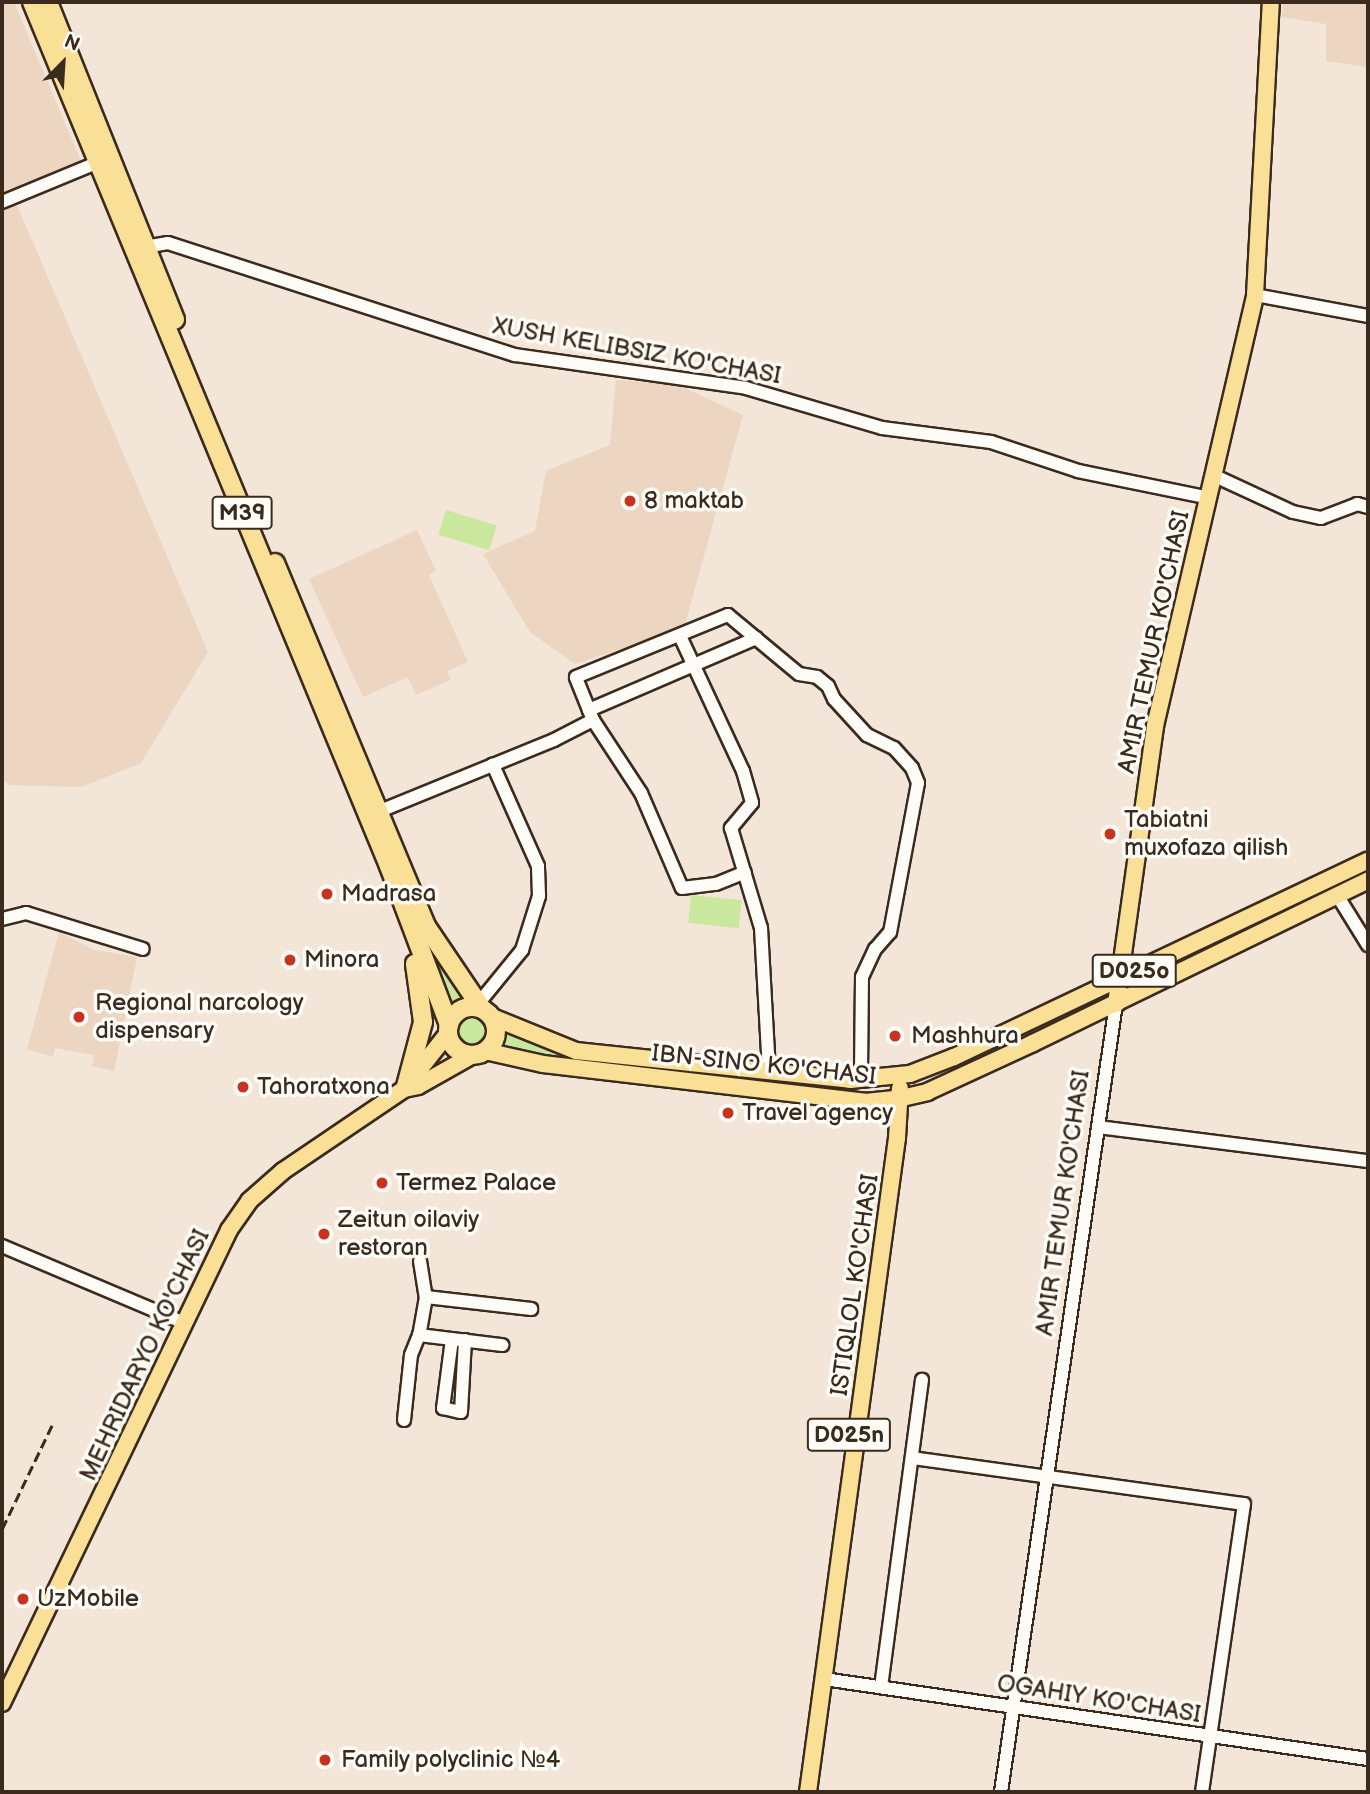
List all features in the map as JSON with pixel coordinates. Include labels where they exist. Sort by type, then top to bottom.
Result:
[{"type":"highway","name":"M39","points":[[32,2],[96,163],[385,856],[449,1029]]},
{"type":"highway","name":"M39","points":[[48,2],[145,247],[426,926],[484,1010]]},
{"type":"highway","points":[[405,1088],[424,1022],[410,926]]},
{"type":"highway","points":[[461,1009],[484,1010],[496,1036],[479,1053],[456,1049],[449,1029],[461,1009]]},
{"type":"main road","name":"AMIR TEMUR KO'CHASI","points":[[1116,1003],[1155,726],[1255,295],[1271,2]]},
{"type":"main road","name":"IBN-SINO KO'CHASI","points":[[484,1010],[576,1051],[768,1073],[862,1079],[891,1076],[954,1057],[1368,860]]},
{"type":"main road","name":"IBN-SINO KO'CHASI","points":[[479,1053],[543,1064],[865,1101],[895,1099],[927,1092],[1368,880]]},
{"type":"main road","points":[[405,1088],[449,1029]]},
{"type":"main road","points":[[405,1088],[418,1086],[479,1053]]},
{"type":"main road","name":"ISTIQLOL KO'CHASI","points":[[808,1792],[895,1099],[891,1076]]},
{"type":"main road","name":"МEHRIDARYO KO'CHASI","points":[[2,1703],[144,1413],[229,1230],[249,1201],[312,1150],[405,1088]]},
{"type":"main road","name":"ISTIQLOL KO'CHASI","points":[[797,1792],[895,1099]]},
{"type":"street","points":[[2,202],[96,163]]},
{"type":"street","name":"XUSH KELIBSIZ KO'CHASI","points":[[145,247],[168,243],[515,355],[746,388],[882,428],[991,442],[1078,471],[1209,498]]},
{"type":"street","points":[[1255,295],[1368,316]]},
{"type":"street","points":[[1214,476],[1293,512],[1321,518],[1357,504],[1368,507]]},
{"type":"street","points":[[745,872],[716,884],[682,888],[641,793],[591,715],[576,677],[728,615],[799,674],[817,677],[828,686],[834,699],[867,735],[894,748],[912,768],[918,783],[890,932],[875,949],[862,977],[862,1079]]},
{"type":"street","points":[[680,636],[743,771],[752,803],[732,828],[761,928],[768,1073]]},
{"type":"street","points":[[380,811],[493,765],[591,715],[756,638]]},
{"type":"street","points":[[484,1010],[522,950],[539,896],[538,866],[493,765]]},
{"type":"street","points":[[1337,895],[1368,945]]},
{"type":"street","points":[[2,919],[26,913],[143,949]]},
{"type":"street","name":"AMIR TEMUR KO'CHASI","points":[[1001,1792],[1116,1003]]},
{"type":"street","points":[[1098,1127],[1368,1161]]},
{"type":"street","points":[[2,1247],[184,1322]]},
{"type":"street","points":[[404,1420],[411,1355],[419,1335],[426,1297],[420,1261]]},
{"type":"street","points":[[426,1297],[531,1309]]},
{"type":"street","points":[[419,1335],[502,1345]]},
{"type":"street","points":[[459,1340],[461,1412],[443,1408],[459,1340]]},
{"type":"street","points":[[881,1687],[922,1380]]},
{"type":"street","points":[[912,1458],[1244,1504],[1202,1792]]},
{"type":"street","name":"OGAHIY KO'CHASI","points":[[824,1679],[1368,1759]]},
{"type":"shaded area","points":[[2,2],[14,2],[84,168],[2,201]]},
{"type":"shaded area","points":[[1283,2],[1368,2],[1368,67],[1326,61],[1326,24],[1282,17]]},
{"type":"shaded area","points":[[17,205],[208,652],[141,763],[81,787],[10,785],[2,780],[2,211]]},
{"type":"shaded area","name":"8 maktab","points":[[616,380],[678,385],[743,415],[684,628],[575,664],[530,632],[483,554],[535,531],[546,471],[610,445]]},
{"type":"shaded area","points":[[417,530],[436,571],[429,575],[468,662],[447,671],[451,680],[416,695],[408,677],[363,697],[309,579]]},
{"type":"shaded area","name":"Regional narcology dispensary","points":[[59,932],[94,950],[137,957],[114,1071],[92,1066],[94,1055],[55,1048],[53,1057],[27,1049]]},
{"type":"green space","points":[[446,510],[497,525],[489,550],[438,535]]},
{"type":"green space","points":[[691,895],[742,900],[739,928],[688,923]]},
{"type":"green space","points":[[428,945],[467,998],[449,1009]]},
{"type":"green space","points":[[472,1018],[483,1022],[487,1033],[483,1044],[472,1048],[461,1044],[457,1033],[461,1022]]},
{"type":"green space","points":[[507,1032],[576,1061],[502,1049]]},
{"type":"railway","points":[[2,1529],[52,1425]]},
{"type":"place","name":"8 maktab","points":[[630,501]]},
{"type":"place","name":"Tabiatni muxofaza qilish","points":[[1110,834]]},
{"type":"place","name":"Madrasa","points":[[327,894]]},
{"type":"place","name":"Minora","points":[[290,960]]},
{"type":"place","name":"Regional narcology dispensary","points":[[79,1017]]},
{"type":"place","name":"Mashhura","points":[[895,1036]]},
{"type":"place","name":"Tahoratxona","points":[[243,1087]]},
{"type":"place","name":"Travel agency","points":[[728,1113]]},
{"type":"place","name":"Termez Palace","points":[[382,1183]]},
{"type":"place","name":"Zeitun oilaviy restoran","points":[[324,1234]]},
{"type":"place","name":"UzMobile","points":[[23,1599]]},
{"type":"place","name":"Family polyclinic №4","points":[[325,1760]]}]
